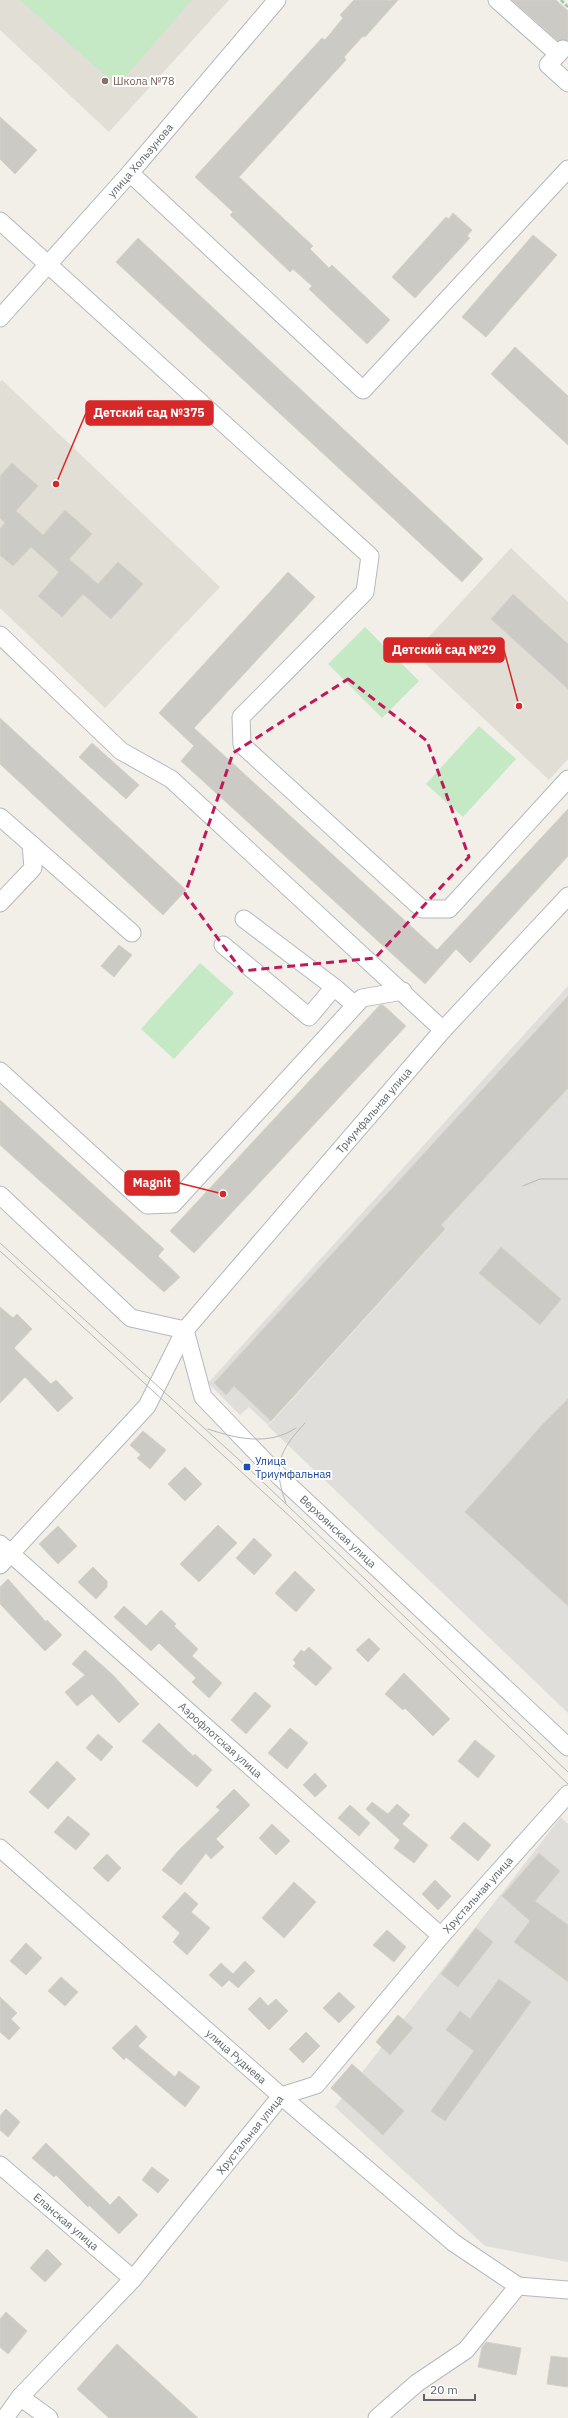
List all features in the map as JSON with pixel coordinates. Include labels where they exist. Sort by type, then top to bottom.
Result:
[{"type":"street","name":"улица Хользунова","points":[[0,318],[130,173],[277,0]]},
{"type":"street","points":[[497,0],[560,52],[548,65],[568,83]]},
{"type":"street","points":[[130,173],[363,390],[568,168]]},
{"type":"street","points":[[0,221],[370,556],[365,592],[241,717],[242,745],[422,909],[449,909],[568,779]]},
{"type":"street","points":[[0,635],[121,751],[172,779],[404,991],[443,1030]]},
{"type":"street","points":[[0,817],[132,933]]},
{"type":"street","points":[[0,903],[33,868],[31,844]]},
{"type":"street","name":"Триумфальная улица","points":[[4,1554],[147,1406],[185,1330],[443,1030],[568,896]]},
{"type":"street","points":[[244,918],[334,987],[355,1005]]},
{"type":"street","points":[[223,945],[309,1017],[334,987]]},
{"type":"street","points":[[0,1071],[147,1205],[173,1204],[362,998],[404,991]]},
{"type":"street","points":[[0,1195],[131,1318],[185,1330]]},
{"type":"street","name":"Верхоянская улица","points":[[185,1330],[202,1397],[279,1476],[568,1747]]},
{"type":"street","name":"Аэрофлотская улица","points":[[4,1554],[441,1936]]},
{"type":"street","name":"Хрустальная улица","points":[[5,2418],[20,2397],[132,2278],[281,2096],[316,2085],[441,1936],[568,1794]]},
{"type":"street","name":"улица Руднева","points":[[0,1848],[281,2096],[454,2242],[518,2286]]},
{"type":"street","name":"Еланская улица","points":[[0,2165],[132,2278]]},
{"type":"street","points":[[377,2418],[417,2383],[466,2350],[518,2286],[568,2290]]},
{"type":"street","points":[[20,2397],[48,2418]]},
{"type":"path","points":[[561,0],[568,6]]},
{"type":"highlighted area","points":[[348,679],[427,741],[469,857],[375,958],[242,971],[185,894],[233,753]]},
{"type":"shaded area","name":"Школа №78","points":[[0,0],[229,0],[109,132],[0,30]]},
{"type":"shaded area","points":[[2,380],[220,587],[105,708],[0,608],[0,382]]},
{"type":"shaded area","points":[[511,548],[568,602],[568,759],[549,780],[414,653]]},
{"type":"shaded area","points":[[568,986],[568,1713],[268,1426],[549,1116],[268,1425],[249,1407],[240,1415],[208,1383]]},
{"type":"shaded area","points":[[561,1817],[568,1824],[568,2262],[485,2246],[335,2107]]},
{"type":"green space","points":[[20,0],[192,0],[117,86]]},
{"type":"green space","points":[[365,627],[419,681],[382,718],[328,664]]},
{"type":"green space","points":[[479,726],[516,759],[463,817],[426,784]]},
{"type":"green space","points":[[200,963],[234,993],[174,1059],[141,1029]]},
{"type":"building","points":[[354,0],[398,0],[365,37],[363,36],[344,57],[346,60],[239,177],[313,246],[310,249],[329,268],[332,265],[390,320],[367,344],[309,289],[312,286],[293,269],[290,272],[230,215],[233,212],[195,177],[322,38],[325,40],[343,18],[340,15]]},
{"type":"building","points":[[512,0],[556,0],[568,11],[568,41],[558,41]]},
{"type":"building","points":[[0,117],[37,150],[15,174],[0,159]]},
{"type":"building","points":[[453,213],[472,230],[467,236],[470,238],[415,298],[392,277],[446,217],[449,219]]},
{"type":"building","points":[[533,235],[557,255],[486,337],[462,317]]},
{"type":"building","points":[[138,238],[483,559],[462,582],[116,262]]},
{"type":"building","points":[[515,347],[568,396],[568,445],[491,374]]},
{"type":"building","points":[[12,463],[38,486],[16,511],[43,535],[65,510],[92,534],[69,559],[98,584],[118,562],[143,584],[111,619],[83,594],[62,617],[38,596],[59,572],[31,547],[13,566],[0,555],[0,529],[5,523],[0,518],[0,476]]},
{"type":"building","points":[[288,572],[315,597],[194,728],[437,950],[568,809],[568,856],[470,963],[456,949],[425,984],[181,761],[194,746],[159,713]]},
{"type":"building","points":[[513,594],[568,644],[568,689],[491,619]]},
{"type":"building","points":[[0,718],[186,890],[163,915],[0,764]]},
{"type":"building","points":[[92,743],[139,785],[126,799],[79,757]]},
{"type":"building","points":[[119,945],[132,955],[114,977],[101,966]]},
{"type":"building","points":[[568,996],[568,1088],[441,1225],[445,1229],[271,1421],[234,1386],[226,1395],[214,1383]]},
{"type":"building","points":[[380,1005],[383,1005],[406,1026],[194,1253],[170,1231]]},
{"type":"building","points":[[0,1100],[164,1249],[158,1256],[180,1277],[164,1292],[0,1145]]},
{"type":"building","points":[[501,1247],[561,1299],[540,1325],[479,1273]]},
{"type":"building","points":[[0,1307],[13,1318],[17,1314],[32,1329],[14,1348],[51,1384],[56,1380],[73,1398],[58,1412],[25,1377],[0,1403]]},
{"type":"building","points":[[568,1399],[568,1606],[465,1512],[542,1425]]},
{"type":"building","points":[[143,1431],[166,1450],[150,1469],[137,1458],[141,1455],[130,1445]]},
{"type":"building","points":[[185,1467],[202,1484],[185,1501],[168,1484]]},
{"type":"building","points":[[218,1525],[237,1543],[199,1582],[180,1564]]},
{"type":"building","points":[[58,1526],[77,1546],[58,1564],[39,1544]]},
{"type":"building","points":[[254,1538],[272,1555],[254,1575],[236,1558]]},
{"type":"building","points":[[93,1567],[107,1581],[107,1587],[96,1599],[78,1582]]},
{"type":"building","points":[[295,1571],[315,1590],[296,1612],[275,1593]]},
{"type":"building","points":[[8,1579],[46,1622],[47,1620],[62,1635],[45,1651],[0,1604],[0,1587]]},
{"type":"building","points":[[124,1606],[146,1626],[161,1610],[176,1624],[174,1626],[198,1649],[192,1656],[222,1683],[209,1698],[192,1682],[196,1678],[159,1643],[151,1651],[114,1617]]},
{"type":"building","points":[[369,1638],[380,1649],[368,1662],[356,1650]]},
{"type":"building","points":[[309,1647],[332,1668],[316,1686],[293,1666],[296,1663],[293,1660],[301,1650],[304,1652]]},
{"type":"building","points":[[85,1650],[114,1676],[139,1704],[119,1723],[92,1694],[77,1706],[65,1692],[85,1675],[72,1664]]},
{"type":"building","points":[[404,1673],[450,1719],[433,1736],[405,1708],[403,1710],[385,1694]]},
{"type":"building","points":[[255,1692],[271,1706],[246,1734],[231,1720]]},
{"type":"building","points":[[159,1723],[193,1756],[195,1754],[212,1770],[197,1787],[142,1741]]},
{"type":"building","points":[[290,1728],[308,1743],[287,1769],[268,1753]]},
{"type":"building","points":[[98,1734],[113,1747],[101,1761],[86,1748]]},
{"type":"building","points":[[475,1740],[495,1756],[478,1778],[458,1761]]},
{"type":"building","points":[[57,1761],[76,1779],[48,1809],[29,1792]]},
{"type":"building","points":[[315,1773],[327,1786],[315,1797],[303,1785]]},
{"type":"building","points":[[234,1789],[250,1805],[216,1839],[224,1847],[211,1859],[206,1853],[181,1885],[162,1870],[177,1852],[220,1810],[216,1807]]},
{"type":"building","points":[[372,1802],[388,1814],[397,1804],[410,1815],[402,1824],[428,1845],[414,1863],[394,1848],[400,1840],[366,1809]]},
{"type":"building","points":[[350,1805],[370,1823],[359,1836],[338,1818]]},
{"type":"building","points":[[68,1816],[90,1834],[76,1850],[54,1832]]},
{"type":"building","points":[[464,1822],[491,1845],[478,1861],[450,1838]]},
{"type":"building","points":[[272,1824],[290,1841],[276,1855],[259,1838]]},
{"type":"building","points":[[539,1853],[560,1871],[535,1901],[568,1925],[568,1982],[514,1942],[530,1921],[502,1896]]},
{"type":"building","points":[[107,1854],[121,1868],[108,1882],[93,1868]]},
{"type":"building","points":[[435,1880],[451,1896],[438,1910],[422,1894]]},
{"type":"building","points":[[294,1882],[316,1902],[284,1938],[262,1918]]},
{"type":"building","points":[[185,1892],[198,1904],[191,1912],[210,1928],[187,1955],[173,1942],[180,1933],[162,1917]]},
{"type":"building","points":[[476,1928],[493,1942],[458,1987],[441,1974]]},
{"type":"building","points":[[387,1930],[406,1947],[394,1962],[373,1945]]},
{"type":"building","points":[[26,1943],[42,1958],[26,1975],[10,1961]]},
{"type":"building","points":[[245,1961],[255,1971],[238,1988],[229,1980],[222,1987],[209,1975],[221,1963],[233,1974]]},
{"type":"building","points":[[61,1977],[78,1992],[65,2006],[48,1991]]},
{"type":"building","points":[[499,1979],[531,2002],[445,2121],[431,2111],[474,2051],[446,2030],[460,2011],[470,2019]]},
{"type":"building","points":[[339,1992],[355,2007],[339,2023],[323,2008]]},
{"type":"building","points":[[0,1997],[17,2013],[11,2019],[20,2028],[9,2040],[0,2032]]},
{"type":"building","points":[[260,1997],[268,2006],[276,1999],[288,2011],[269,2030],[248,2009]]},
{"type":"building","points":[[398,2015],[413,2028],[390,2055],[376,2042]]},
{"type":"building","points":[[136,2025],[147,2037],[138,2046],[175,2077],[179,2071],[200,2087],[185,2107],[126,2057],[124,2060],[112,2048]]},
{"type":"building","points":[[306,2032],[320,2046],[303,2063],[289,2049]]},
{"type":"building","points":[[352,2064],[404,2111],[383,2135],[331,2088]]},
{"type":"building","points":[[6,2109],[20,2122],[8,2137],[0,2130],[0,2116]]},
{"type":"building","points":[[46,2143],[110,2205],[119,2196],[138,2215],[119,2234],[89,2205],[88,2207],[56,2175],[54,2177],[32,2158]]},
{"type":"building","points":[[152,2167],[169,2180],[158,2193],[142,2180]]},
{"type":"building","points":[[47,2249],[62,2264],[45,2282],[30,2268]]},
{"type":"building","points":[[6,2312],[27,2331],[8,2354],[0,2347],[0,2319]]},
{"type":"building","points":[[486,2342],[521,2348],[516,2375],[478,2367],[482,2347]]},
{"type":"building","points":[[117,2344],[198,2418],[109,2418],[77,2389]]},
{"type":"building","points":[[551,2356],[568,2358],[568,2387],[547,2384]]},
{"type":"tram line","points":[[523,1186],[540,1179],[568,1179]]},
{"type":"tram line","points":[[0,1243],[247,1467],[568,1772]]},
{"type":"tram line","points":[[0,1251],[296,1522],[568,1784]]},
{"type":"tram line","points":[[286,1503],[279,1479],[280,1460],[289,1442],[305,1423]]},
{"type":"tram line","points":[[208,1429],[241,1438],[264,1439],[286,1434],[296,1428]]},
{"type":"place","name":"Школа №78","points":[[105,81]]},
{"type":"place","name":"Детский сад №375","points":[[56,484]]},
{"type":"place","name":"Детский сад №29","points":[[519,706]]},
{"type":"place","name":"Magnit","points":[[223,1194]]},
{"type":"place","name":"Улица Триумфальная","points":[[247,1467]]}]
